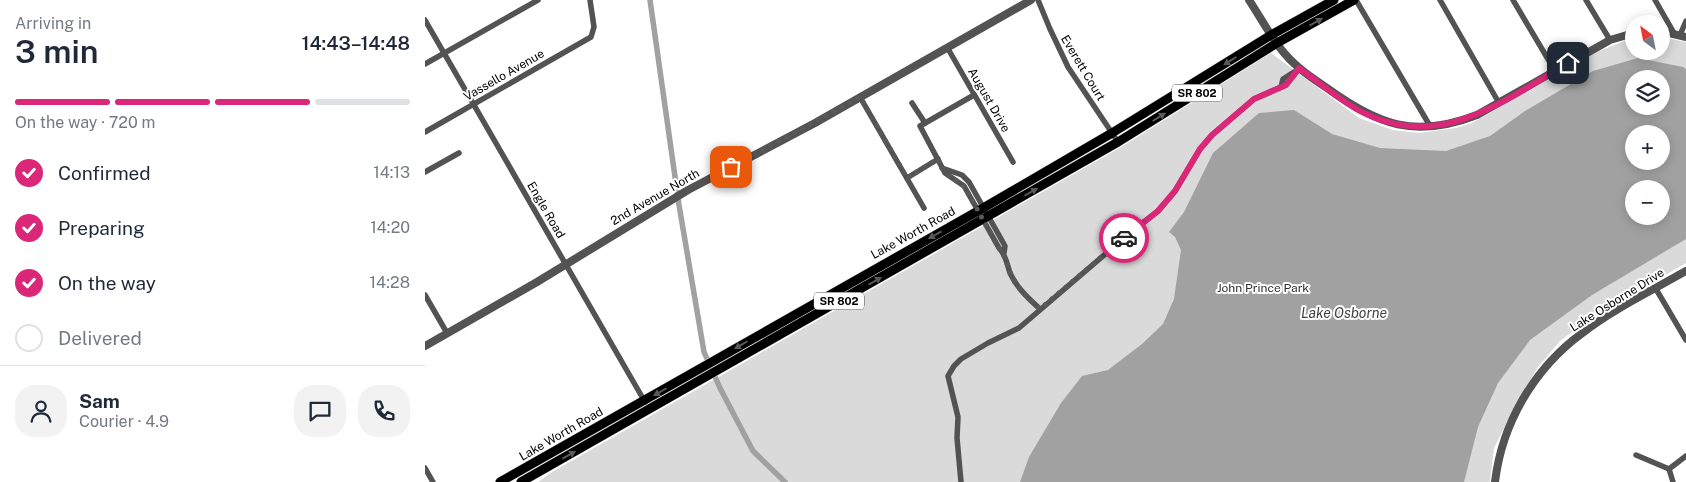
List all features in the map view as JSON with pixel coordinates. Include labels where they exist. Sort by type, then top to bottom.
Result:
[{"type":"main road","name":"Lake Worth Road","points":[[500,482],[521,478],[649,410],[726,366],[983,214],[1271,35],[1334,0]]},
{"type":"main road","name":"Lake Worth Road","points":[[521,478],[693,372],[792,316],[1118,142],[1277,43],[1355,0]]},
{"type":"main road","points":[[758,347],[765,339],[785,325],[792,316]]},
{"type":"street","points":[[425,64],[538,0]]},
{"type":"street","name":"Vassello Avenue","points":[[425,132],[591,37],[594,27],[590,0]]},
{"type":"street","name":"2nd Avenue North","points":[[425,346],[688,190],[815,122],[1031,0]]},
{"type":"street","name":"Everett Court","points":[[1038,0],[1068,67],[1118,142]]},
{"type":"street","points":[[1249,0],[1271,35],[1299,68],[1349,104],[1370,116],[1406,126],[1430,126],[1464,120],[1499,103],[1610,40],[1625,36]]},
{"type":"street","points":[[1355,0],[1430,126]]},
{"type":"street","points":[[1440,0],[1499,103]]},
{"type":"street","points":[[1513,0],[1555,71]]},
{"type":"street","points":[[1586,0],[1610,40]]},
{"type":"street","points":[[1655,0],[1680,35],[1686,22]]},
{"type":"street","name":"Engle Road","points":[[425,20],[645,400],[649,410]]},
{"type":"street","name":"August Drive","points":[[947,48],[1013,162]]},
{"type":"street","points":[[961,482],[958,417],[948,376],[950,371],[967,356],[1019,328],[1158,211],[1175,191],[1200,149],[1212,135],[1254,99],[1281,87],[1283,79],[1299,68]]},
{"type":"street","points":[[974,95],[920,126],[945,173],[964,186],[1005,246],[1004,253],[1018,287],[1040,309]]},
{"type":"street","points":[[860,97],[924,208]]},
{"type":"street","points":[[913,103],[925,123]]},
{"type":"street","points":[[425,172],[459,153]]},
{"type":"street","points":[[907,178],[938,159]]},
{"type":"street","name":"Lake Osborne Drive","points":[[1495,482],[1503,443],[1514,416],[1524,397],[1543,370],[1566,345],[1581,334],[1686,271]]},
{"type":"street","points":[[1656,289],[1686,340]]},
{"type":"street","points":[[425,295],[447,333]]},
{"type":"street","points":[[1637,455],[1669,469],[1673,482]]},
{"type":"street","points":[[1669,469],[1686,456]]},
{"type":"street","points":[[425,468],[433,482]]},
{"type":"green space","name":"John Prince Park","points":[[1670,39],[1686,42],[1686,263],[1585,322],[1560,341],[1538,367],[1521,395],[1494,448],[1490,482],[538,482],[552,472],[1123,146],[1271,53],[1359,118],[1393,130],[1419,133],[1456,128],[1472,123],[1597,52],[1625,41],[1625,60],[1670,60]]},
{"type":"water","name":"Lake Osborne","points":[[1631,60],[1648,60],[1686,69],[1686,239],[1592,295],[1530,340],[1498,383],[1478,427],[1464,482],[1020,482],[1029,457],[1061,403],[1082,376],[1108,370],[1142,344],[1163,324],[1174,299],[1181,250],[1175,237],[1169,232],[1184,212],[1213,153],[1259,113],[1294,110],[1332,134],[1380,148],[1446,151],[1490,136],[1525,111],[1593,71]]},
{"type":"waterway","points":[[650,0],[679,205],[704,352],[720,388],[753,451],[785,482]]},
{"type":"way so far","points":[[731,167],[860,97],[907,178],[938,159],[945,173],[964,186],[982,220],[1004,253],[1018,287],[1040,309],[1124,238]]},
{"type":"route","points":[[1124,238],[1158,211],[1175,191],[1200,149],[1212,135],[1254,99],[1286,85],[1299,68],[1357,110],[1383,121],[1421,127],[1455,123],[1477,115],[1568,63]]}]
